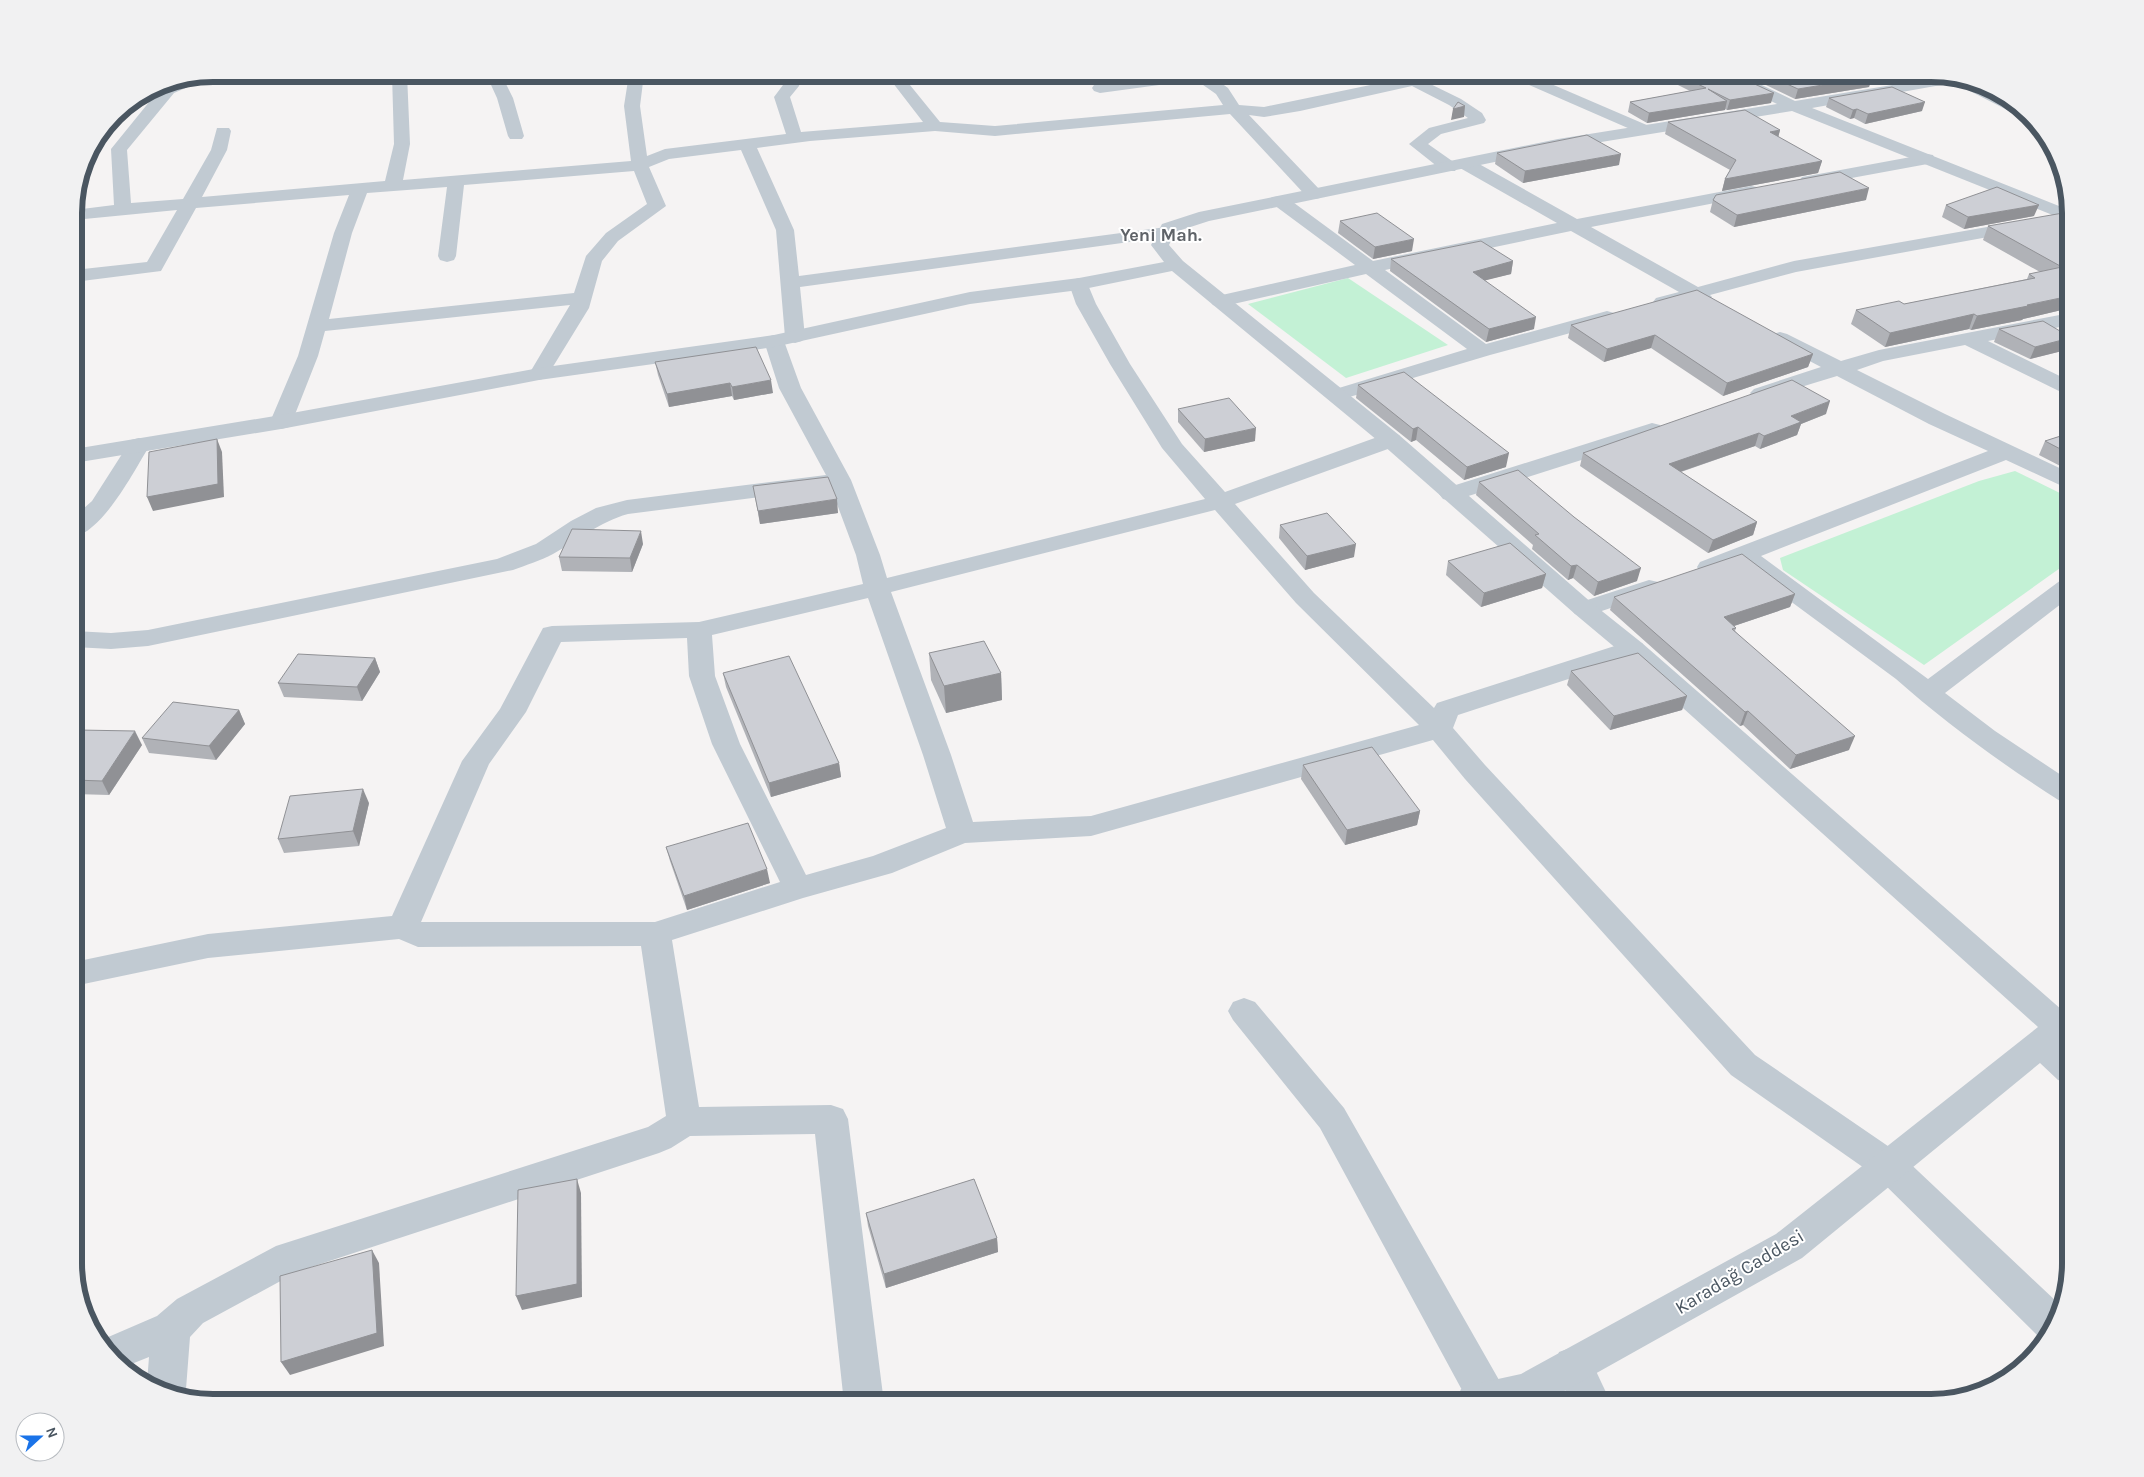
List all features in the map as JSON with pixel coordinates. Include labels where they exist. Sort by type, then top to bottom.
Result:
[{"type":"street","points":[[393,186],[402,144],[399,82]]},
{"type":"street","points":[[497,82],[505,98],[516,136]]},
{"type":"street","points":[[539,374],[579,308],[593,260],[612,237],[657,206],[640,165],[632,106],[635,82]]},
{"type":"street","points":[[791,82],[782,98],[795,138]]},
{"type":"street","points":[[899,82],[934,126]]},
{"type":"street","points":[[1100,88],[1144,82]]},
{"type":"street","points":[[1211,82],[1222,91],[1234,109],[1314,194]]},
{"type":"street","points":[[83,214],[360,188],[640,165],[665,154],[795,138],[934,126],[995,131],[1234,109],[1264,112],[1409,82]]},
{"type":"street","points":[[1416,82],[1455,102],[1476,116],[1478,120],[1435,130],[1418,144],[1457,166],[1573,224],[1719,306]]},
{"type":"street","points":[[1534,82],[1643,129]]},
{"type":"street","points":[[1744,82],[1794,106],[2062,214]]},
{"type":"street","points":[[1936,83],[1558,144],[1205,216],[1168,228],[1160,245],[1176,265],[1390,440],[1584,609],[1633,649],[2058,1031],[2062,1044]]},
{"type":"street","points":[[123,209],[119,149],[168,90]]},
{"type":"street","points":[[83,275],[154,267],[219,150],[224,131]]},
{"type":"street","points":[[746,144],[785,230],[790,283],[785,339],[790,388],[840,480],[868,555],[877,588],[937,755],[962,833]]},
{"type":"street","points":[[1793,184],[1927,159]]},
{"type":"street","points":[[447,256],[456,180]]},
{"type":"street","points":[[281,422],[308,356],[343,232],[360,188]]},
{"type":"street","points":[[1220,301],[1367,266],[1573,224],[1764,189]]},
{"type":"street","points":[[1280,201],[1483,351]]},
{"type":"street","points":[[1649,305],[1794,267],[2062,218]]},
{"type":"street","points":[[790,283],[1166,232]]},
{"type":"street","points":[[83,454],[281,422],[539,374],[785,339],[970,298],[1079,284],[1176,265]]},
{"type":"street","points":[[1079,284],[1086,304],[1120,364],[1173,448],[1305,598],[1439,729],[1743,1065],[1889,1166],[2049,1320]]},
{"type":"street","points":[[316,326],[582,298]]},
{"type":"street","points":[[1336,395],[1483,351],[1622,313]]},
{"type":"street","points":[[1744,399],[1836,368],[1879,356],[1970,340],[2062,321]]},
{"type":"street","points":[[1761,328],[1938,419],[2062,477]]},
{"type":"street","points":[[1970,340],[2062,386]]},
{"type":"street","points":[[1451,494],[1669,424]]},
{"type":"street","points":[[403,927],[476,761],[512,712],[552,634],[699,630],[877,588],[1220,502],[1390,440]]},
{"type":"street","points":[[83,522],[101,505],[139,445]]},
{"type":"street","points":[[1584,609],[1744,555],[2008,451]]},
{"type":"street","points":[[83,639],[111,641],[148,638],[504,565],[544,549],[579,526],[604,513],[627,507],[840,480]]},
{"type":"street","points":[[1744,555],[1905,673],[1927,693],[2003,752],[2062,789]]},
{"type":"street","points":[[1927,693],[2062,591]]},
{"type":"street","points":[[699,630],[702,676],[726,744],[798,888]]},
{"type":"street","points":[[1439,729],[1447,709],[1633,649]]},
{"type":"street","points":[[83,972],[208,946],[403,927],[418,935],[655,934],[798,888],[880,865],[962,833],[1091,826],[1439,729]]},
{"type":"street","points":[[655,934],[684,1122]]},
{"type":"street","points":[[1244,1011],[1332,1118],[1478,1394]]},
{"type":"street","name":"Karadağ Caddesi","points":[[1515,1394],[1527,1391],[1789,1246],[2058,1031]]},
{"type":"street","points":[[117,1352],[171,1329],[190,1311],[289,1258],[658,1138],[684,1122],[831,1119],[863,1394]]},
{"type":"street","points":[[166,1386],[171,1329]]},
{"type":"street","points":[[1573,1365],[1587,1394]]},
{"type":"green space","points":[[1348,278],[1448,345],[1346,378],[1248,304]]},
{"type":"green space","points":[[2015,471],[2062,494],[2062,567],[1924,665],[1783,570],[1780,558],[1979,481]]},
{"type":"building","points":[[1694,82],[1750,82],[1774,93],[1730,100],[1708,89],[1727,101],[1649,113],[1630,102],[1706,88]]},
{"type":"building","points":[[1783,82],[1841,82],[1798,89]]},
{"type":"building","points":[[1892,87],[1925,102],[1868,114],[1857,109],[1853,110],[1829,98]]},
{"type":"building","points":[[1458,102],[1465,106],[1453,109]]},
{"type":"building","points":[[1745,110],[1780,130],[1770,132],[1822,161],[1725,179],[1736,160],[1668,122]]},
{"type":"building","points":[[1587,135],[1621,154],[1525,171],[1497,153]]},
{"type":"building","points":[[1840,172],[1869,188],[1737,215],[1713,200],[1716,195]]},
{"type":"building","points":[[1997,187],[2039,205],[1968,217],[1946,205]]},
{"type":"building","points":[[1377,213],[1414,239],[1375,247],[1340,221]]},
{"type":"building","points":[[2062,213],[2062,267],[1988,226]]},
{"type":"building","points":[[1481,241],[1513,261],[1473,272],[1536,317],[1489,329],[1391,259]]},
{"type":"building","points":[[2062,267],[2062,298],[1977,316],[1974,314],[1890,333],[1856,310],[1899,301],[1904,304],[2035,278],[2029,274]]},
{"type":"building","points":[[1697,290],[1813,354],[1727,383],[1655,335],[1607,349],[1571,325]]},
{"type":"building","points":[[2043,321],[2062,332],[2062,340],[2035,347],[1999,329]]},
{"type":"building","points":[[756,347],[771,380],[732,387],[730,383],[667,394],[655,362]]},
{"type":"building","points":[[1404,372],[1509,453],[1467,467],[1418,427],[1413,429],[1358,385]]},
{"type":"building","points":[[1792,380],[1830,401],[1791,416],[1801,422],[1764,436],[1759,433],[1669,464],[1757,522],[1713,540],[1583,453]]},
{"type":"building","points":[[1229,398],[1256,428],[1205,439],[1178,409]]},
{"type":"building","points":[[2062,436],[2062,450],[2045,441]]},
{"type":"building","points":[[217,439],[218,484],[147,497],[149,452]]},
{"type":"building","points":[[1518,470],[1574,517],[1641,568],[1598,582],[1577,565],[1571,566],[1535,535],[1539,534],[1479,482]]},
{"type":"building","points":[[828,477],[837,499],[758,511],[753,486]]},
{"type":"building","points":[[1327,513],[1356,544],[1307,556],[1280,525]]},
{"type":"building","points":[[572,529],[641,531],[630,558],[559,557]]},
{"type":"building","points":[[1510,543],[1546,574],[1484,593],[1448,561]]},
{"type":"building","points":[[1742,554],[1795,594],[1724,617],[1736,628],[1732,629],[1855,736],[1796,755],[1748,711],[1745,712],[1614,597]]},
{"type":"building","points":[[984,641],[1001,673],[944,686],[929,653]]},
{"type":"building","points":[[1638,653],[1687,696],[1614,716],[1571,671]]},
{"type":"building","points":[[298,654],[375,658],[357,687],[278,683]]},
{"type":"building","points":[[789,656],[839,763],[769,783],[723,673]]},
{"type":"building","points":[[173,702],[239,710],[209,746],[142,738]]},
{"type":"building","points":[[83,730],[135,731],[102,781],[83,780]]},
{"type":"building","points":[[1372,747],[1420,811],[1347,830],[1303,765]]},
{"type":"building","points":[[363,789],[353,831],[278,839],[290,796]]},
{"type":"building","points":[[748,823],[767,869],[684,896],[666,847]]},
{"type":"building","points":[[577,1179],[577,1284],[516,1296],[518,1190]]},
{"type":"building","points":[[974,1179],[997,1238],[884,1274],[866,1213]]},
{"type":"building","points":[[372,1250],[377,1333],[281,1362],[280,1276]]},
{"type":"district","name":"Yeni Mah.","points":[[1161,235]]}]
